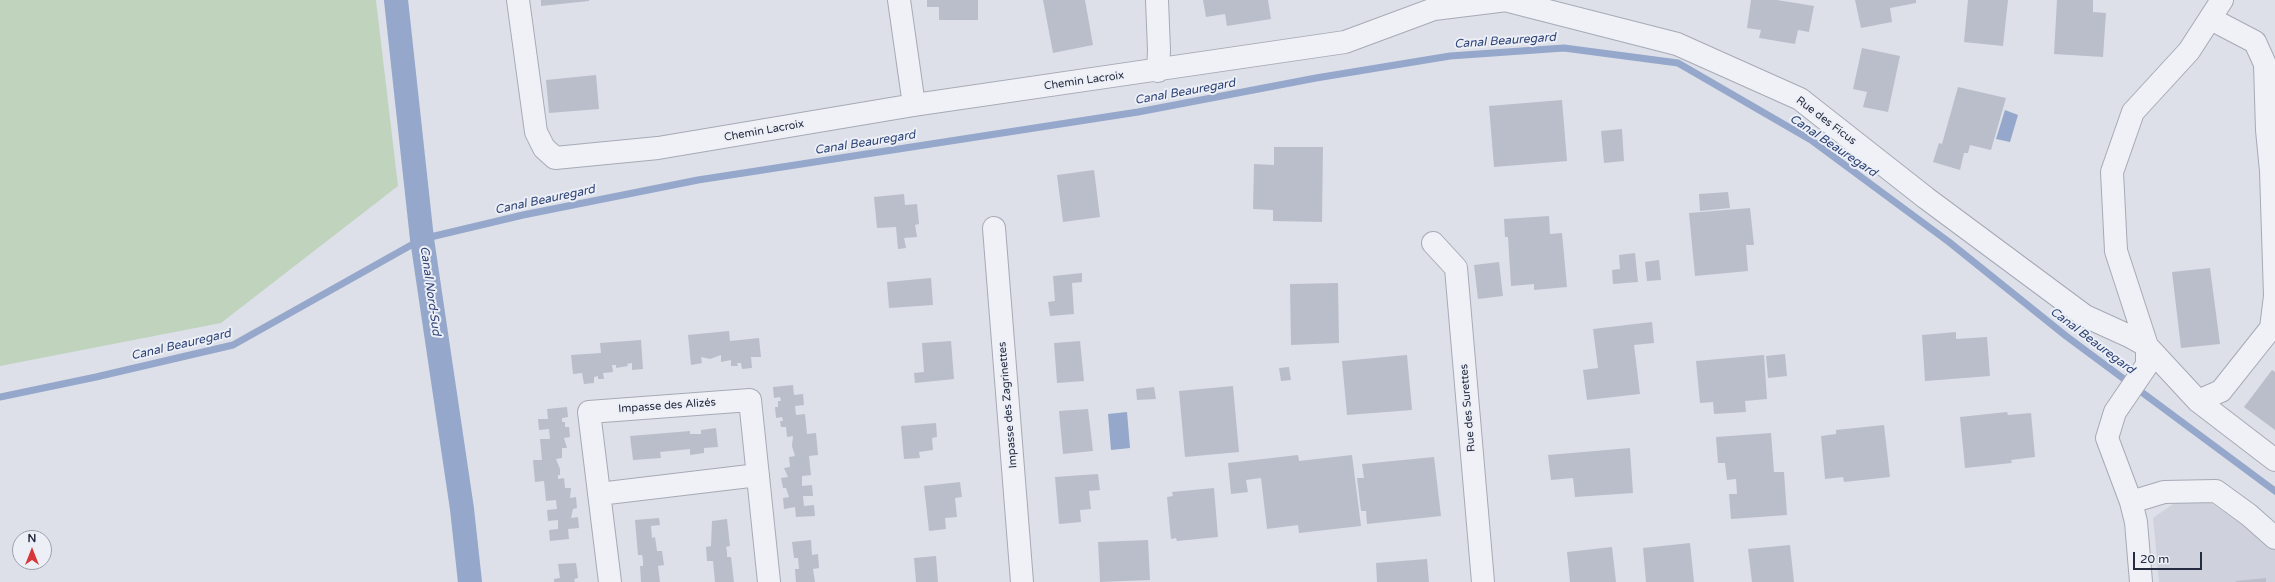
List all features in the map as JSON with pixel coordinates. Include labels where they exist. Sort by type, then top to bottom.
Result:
[{"type":"street","name":"Chemin Lacroix","points":[[518,0],[536,132],[544,148],[555,158],[658,148],[914,106],[1158,71],[1345,42],[1434,5],[1506,0]]},
{"type":"street","points":[[899,0],[914,106]]},
{"type":"street","points":[[1156,0],[1159,50],[1158,71]]},
{"type":"street","name":"Rue des Ficus","points":[[1506,0],[1677,44],[1800,99],[1926,198],[2084,316],[2130,336],[2147,356]]},
{"type":"street","points":[[2222,0],[2211,19],[2188,51],[2133,112],[2112,172],[2116,251],[2147,356],[2198,401],[2275,460]]},
{"type":"street","points":[[2198,401],[2221,391],[2271,328],[2275,296],[2271,122],[2265,64],[2255,42],[2211,19]]},
{"type":"street","name":"Impasse des Zagrinettes","points":[[994,228],[1022,582]]},
{"type":"street","name":"Rue des Surettes","points":[[1433,243],[1456,268],[1483,582]]},
{"type":"street","points":[[2140,582],[2136,522],[2131,502],[2107,438],[2115,412],[2147,356]]},
{"type":"street","name":"Impasse des Alizés","points":[[610,582],[589,412],[750,400],[769,582]]},
{"type":"street","points":[[599,494],[758,476]]},
{"type":"street","points":[[2131,502],[2164,492],[2216,491],[2249,515],[2275,538]]},
{"type":"shaded area","points":[[2176,502],[2211,503],[2275,548],[2275,582],[2159,582],[2153,518]]},
{"type":"green space","points":[[0,0],[376,0],[398,186],[221,323],[0,366]]},
{"type":"water","points":[[2005,110],[2018,115],[2010,142],[1996,139]]},
{"type":"water","points":[[1127,412],[1130,448],[1111,450],[1108,414]]},
{"type":"building","points":[[541,0],[589,0],[589,1],[541,6]]},
{"type":"building","points":[[927,0],[978,0],[978,20],[939,20],[939,7],[927,7]]},
{"type":"building","points":[[1043,0],[1085,0],[1093,45],[1053,53]]},
{"type":"building","points":[[1203,0],[1268,0],[1271,19],[1227,26],[1225,14],[1206,17]]},
{"type":"building","points":[[1751,0],[1777,0],[1814,6],[1809,32],[1798,30],[1795,44],[1759,38],[1761,30],[1747,28]]},
{"type":"building","points":[[1855,0],[1916,0],[1916,3],[1890,8],[1892,22],[1861,28]]},
{"type":"building","points":[[1968,0],[2008,0],[2003,46],[1964,42]]},
{"type":"building","points":[[2057,0],[2093,0],[2093,12],[2106,13],[2103,57],[2054,54]]},
{"type":"building","points":[[1862,48],[1900,56],[1888,112],[1863,107],[1867,92],[1853,89]]},
{"type":"building","points":[[596,75],[599,109],[549,113],[546,80]]},
{"type":"building","points":[[1958,87],[2006,98],[1991,150],[1970,145],[1968,153],[1964,153],[1960,170],[1933,162],[1939,143],[1942,144]]},
{"type":"building","points":[[1562,100],[1567,161],[1494,167],[1489,106]]},
{"type":"building","points":[[1622,129],[1624,161],[1604,163],[1601,131]]},
{"type":"building","points":[[1274,147],[1323,147],[1322,222],[1273,221],[1273,210],[1253,209],[1254,164],[1274,165]]},
{"type":"building","points":[[1094,170],[1100,217],[1063,222],[1057,175]]},
{"type":"building","points":[[1728,192],[1730,208],[1700,211],[1699,194]]},
{"type":"building","points":[[904,194],[905,205],[917,204],[919,224],[915,225],[917,237],[904,238],[906,248],[898,249],[896,227],[877,228],[874,197]]},
{"type":"building","points":[[1750,208],[1754,245],[1746,245],[1748,271],[1695,276],[1689,213]]},
{"type":"building","points":[[1549,216],[1550,234],[1562,233],[1567,287],[1534,290],[1534,284],[1511,286],[1508,237],[1505,237],[1504,219]]},
{"type":"building","points":[[1635,253],[1638,282],[1613,284],[1612,270],[1620,269],[1619,255]]},
{"type":"building","points":[[1659,260],[1661,280],[1647,281],[1645,262]]},
{"type":"building","points":[[1499,262],[1503,296],[1478,299],[1474,265]]},
{"type":"building","points":[[2210,268],[2220,344],[2181,348],[2172,272]]},
{"type":"building","points":[[1082,273],[1082,282],[1072,283],[1074,314],[1050,316],[1048,302],[1055,301],[1053,276]]},
{"type":"building","points":[[931,278],[933,305],[889,308],[887,282]]},
{"type":"building","points":[[1338,283],[1339,343],[1291,345],[1290,284]]},
{"type":"building","points":[[1652,322],[1654,343],[1634,345],[1640,394],[1587,400],[1583,370],[1598,368],[1593,329]]},
{"type":"building","points":[[729,331],[730,341],[759,338],[761,357],[751,357],[752,368],[742,369],[741,363],[737,363],[738,366],[731,366],[731,360],[721,362],[721,355],[710,359],[701,357],[702,363],[691,365],[688,335]]},
{"type":"building","points":[[1956,332],[1956,339],[1987,337],[1990,376],[1925,381],[1922,335]]},
{"type":"building","points":[[641,340],[643,369],[632,370],[632,363],[627,364],[628,366],[616,368],[616,365],[612,365],[613,372],[603,373],[604,379],[598,379],[598,376],[594,377],[594,383],[584,384],[582,373],[573,374],[571,355],[601,353],[600,343]]},
{"type":"building","points":[[951,341],[954,379],[915,383],[914,373],[924,372],[922,343]]},
{"type":"building","points":[[1080,341],[1084,381],[1057,383],[1054,343]]},
{"type":"building","points":[[1785,354],[1787,376],[1768,378],[1766,356]]},
{"type":"building","points":[[1407,355],[1412,410],[1347,415],[1342,361]]},
{"type":"building","points":[[1764,355],[1767,399],[1745,401],[1746,412],[1714,414],[1713,402],[1700,403],[1696,361]]},
{"type":"building","points":[[1289,367],[1291,380],[1281,381],[1279,368]]},
{"type":"building","points":[[2272,370],[2275,372],[2275,430],[2244,407]]},
{"type":"building","points":[[793,385],[794,395],[803,394],[804,405],[795,406],[796,415],[805,414],[807,434],[816,433],[818,455],[809,456],[811,475],[802,476],[802,486],[812,485],[813,496],[803,496],[804,506],[814,505],[815,516],[796,517],[795,507],[784,509],[783,498],[789,497],[786,488],[783,488],[781,478],[788,477],[784,468],[790,467],[789,457],[795,456],[792,446],[793,436],[787,437],[786,427],[781,427],[780,421],[783,421],[782,417],[776,418],[775,407],[778,407],[778,401],[781,401],[780,397],[774,398],[773,387]]},
{"type":"building","points":[[1233,386],[1239,452],[1185,457],[1179,391]]},
{"type":"building","points":[[1154,387],[1156,399],[1137,400],[1136,389]]},
{"type":"building","points":[[567,407],[568,417],[562,418],[562,422],[565,422],[565,427],[569,427],[570,437],[564,438],[567,448],[562,448],[562,458],[556,459],[560,469],[558,479],[564,478],[565,488],[571,488],[570,498],[576,497],[577,508],[573,509],[571,518],[578,517],[579,528],[568,529],[569,539],[550,541],[549,530],[558,529],[558,520],[548,521],[547,510],[557,509],[556,500],[546,501],[544,481],[535,482],[533,460],[542,460],[540,439],[550,439],[549,429],[539,430],[538,419],[548,419],[547,409]]},
{"type":"building","points":[[1088,409],[1093,451],[1063,454],[1059,411]]},
{"type":"building","points":[[2007,412],[2008,415],[2031,413],[2035,457],[2011,460],[2012,463],[1965,468],[1960,417]]},
{"type":"building","points":[[936,423],[937,437],[932,438],[933,450],[919,452],[920,458],[904,459],[901,426]]},
{"type":"building","points":[[1884,425],[1890,477],[1844,482],[1843,477],[1825,479],[1821,436],[1836,434],[1836,430]]},
{"type":"building","points":[[716,428],[718,447],[704,448],[704,453],[690,455],[690,449],[660,452],[661,458],[633,460],[630,436],[690,431],[690,434],[701,434],[701,430]]},
{"type":"building","points":[[1771,433],[1774,472],[1784,472],[1787,515],[1731,519],[1729,494],[1737,494],[1736,479],[1727,480],[1725,463],[1718,463],[1716,437]]},
{"type":"building","points":[[1630,448],[1633,493],[1575,497],[1573,478],[1551,480],[1548,455]]},
{"type":"building","points":[[1298,455],[1299,461],[1352,455],[1361,526],[1299,533],[1298,525],[1267,529],[1261,478],[1246,480],[1248,492],[1231,494],[1228,463]]},
{"type":"building","points":[[1434,457],[1441,516],[1367,524],[1366,511],[1361,511],[1357,478],[1364,478],[1362,464]]},
{"type":"building","points":[[1098,474],[1100,490],[1089,491],[1091,509],[1080,510],[1081,522],[1059,524],[1055,477]]},
{"type":"building","points":[[960,482],[962,497],[955,498],[957,517],[945,518],[946,529],[929,531],[924,486]]},
{"type":"building","points":[[1214,488],[1218,537],[1177,541],[1176,538],[1171,539],[1167,497],[1173,496],[1172,492]]},
{"type":"building","points":[[659,518],[660,525],[651,526],[652,538],[655,537],[657,551],[662,551],[664,565],[658,566],[660,582],[641,582],[640,566],[643,566],[643,560],[642,555],[638,555],[635,520]]},
{"type":"building","points":[[727,519],[730,546],[726,547],[727,557],[731,557],[734,582],[715,582],[713,561],[707,561],[706,547],[711,546],[712,521]]},
{"type":"building","points":[[811,540],[812,555],[818,554],[819,568],[813,569],[815,582],[796,582],[795,569],[799,569],[798,558],[794,558],[792,542]]},
{"type":"building","points":[[1148,540],[1150,580],[1100,582],[1098,542]]},
{"type":"building","points":[[1690,543],[1694,582],[1646,582],[1643,548]]},
{"type":"building","points":[[1790,545],[1794,582],[1752,582],[1748,549]]},
{"type":"building","points":[[1612,547],[1616,582],[1570,582],[1567,552]]},
{"type":"building","points":[[936,556],[938,582],[916,582],[914,558]]},
{"type":"building","points":[[1427,559],[1429,582],[1377,582],[1376,563]]},
{"type":"building","points":[[576,563],[578,578],[574,579],[575,582],[554,582],[554,579],[560,578],[558,564]]},
{"type":"building","points":[[2266,578],[2266,582],[2236,582],[2236,581]]},
{"type":"waterway","name":"Canal Nord-Sud","points":[[396,0],[422,239],[462,509],[470,582]]},
{"type":"waterway","name":"Canal Beauregard","points":[[0,397],[96,377],[233,345],[422,239],[523,215],[698,180],[1138,112],[1316,78],[1450,56],[1564,48],[1678,63],[1811,140],[1949,242],[2066,336],[2275,491]]}]
